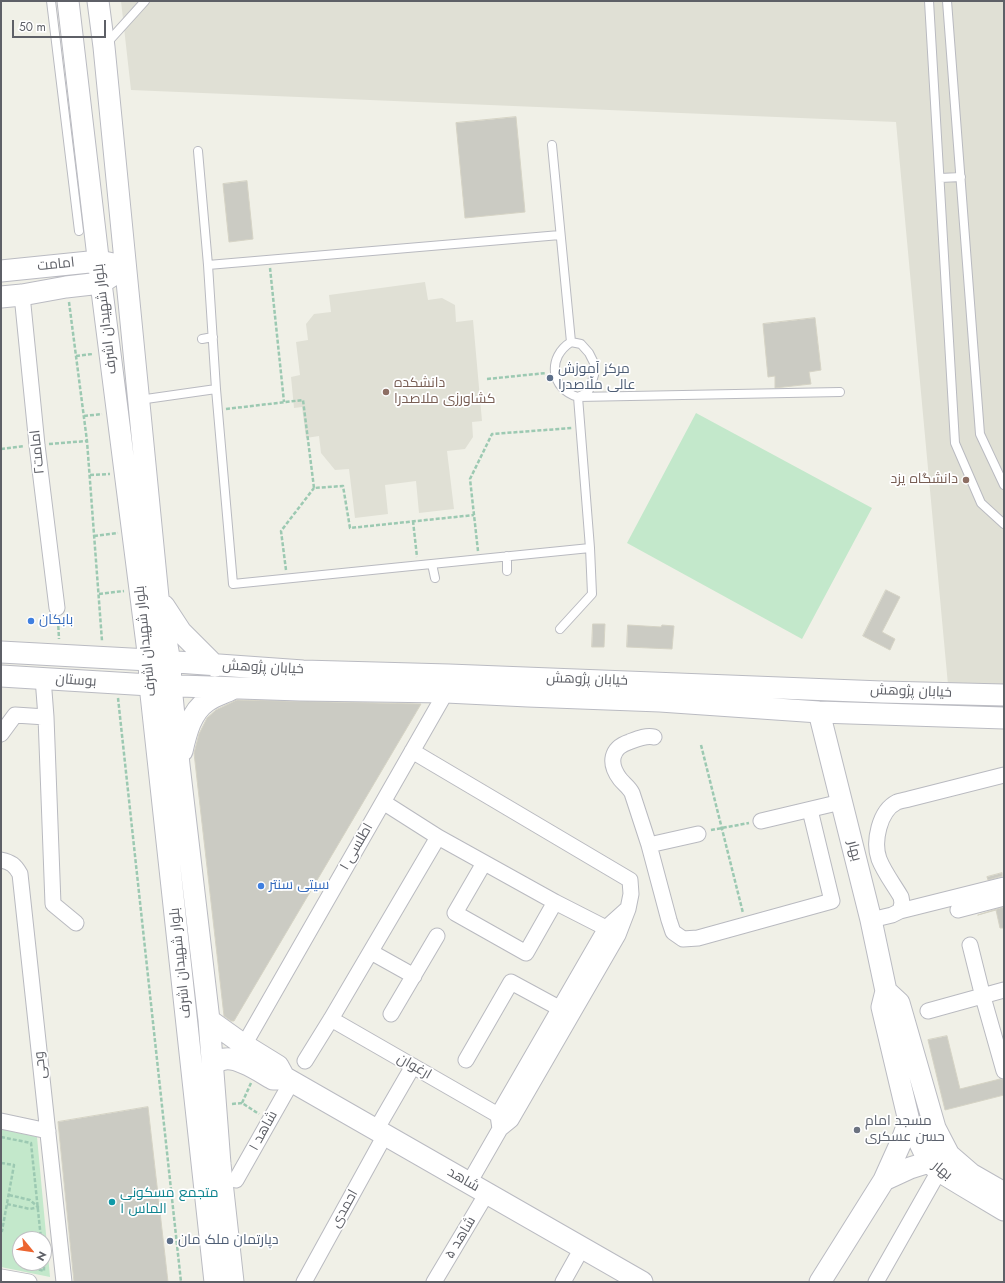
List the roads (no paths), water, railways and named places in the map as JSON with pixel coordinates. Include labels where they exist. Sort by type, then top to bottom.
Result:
[{"type":"main road","name":"بلوار شهیدان اشرف","points":[[68,1],[65,46],[83,194],[99,261],[149,660],[150,685],[212,1166],[233,1282]]},
{"type":"main road","name":"بلوار شهیدان اشرف","points":[[98,1],[104,47],[158,597],[170,662],[179,765],[209,1020],[212,1065],[212,1166],[215,1282]]},
{"type":"main road","name":"امامت","points":[[1,271],[99,261],[125,267]]},
{"type":"main road","name":"امامت","points":[[1,297],[101,282],[125,267]]},
{"type":"main road","points":[[158,597],[182,632],[215,666]]},
{"type":"main road","name":"بوستان","points":[[9,653],[170,662]]},
{"type":"main road","points":[[9,653],[10,676]]},
{"type":"main road","name":"خیابان پژوهش","points":[[170,662],[303,671],[1004,695]]},
{"type":"main road","name":"بوستان","points":[[10,676],[116,684],[171,686]]},
{"type":"main road","name":"خیابان پژوهش","points":[[171,686],[446,692],[660,701],[819,712],[1004,718]]},
{"type":"main road","points":[[179,765],[187,729],[196,713],[206,702],[235,688]]},
{"type":"main road","name":"بهار","points":[[819,712],[871,920],[886,991],[882,1007],[909,1121],[934,1166],[1004,1210]]},
{"type":"main road","name":"بهار","points":[[886,991],[899,1003],[935,1128],[949,1155],[971,1174],[1004,1193]]},
{"type":"main road","name":"شاهد","points":[[209,1020],[244,1045],[278,1066],[288,1079],[642,1282]]},
{"type":"main road","name":"شاهد","points":[[212,1065],[228,1058],[237,1060],[273,1079],[288,1079]]},
{"type":"main road","points":[[820,1282],[884,1180],[909,1121]]},
{"type":"main road","points":[[884,1180],[904,1170],[934,1166]]},
{"type":"street","name":"امامت۲","points":[[22,295],[37,445],[57,608]]},
{"type":"street","points":[[43,678],[46,717],[53,904],[76,923]]},
{"type":"street","name":"اطلسی ۱","points":[[244,1045],[446,692]]},
{"type":"street","points":[[1,734],[15,715],[46,717]]},
{"type":"street","points":[[654,737],[648,736],[622,744],[615,751],[613,762],[617,774],[632,793],[649,845],[668,920],[673,932],[683,939],[698,938],[832,901],[810,810]]},
{"type":"street","points":[[412,751],[630,880],[632,894],[618,935],[511,1120],[499,1122]]},
{"type":"street","points":[[900,911],[902,903],[901,897],[879,859],[876,848],[878,828],[890,808],[896,802],[1004,775]]},
{"type":"street","points":[[383,802],[438,837],[484,863],[606,928]]},
{"type":"street","points":[[762,821],[842,802]]},
{"type":"street","points":[[649,845],[698,834]]},
{"type":"street","points":[[305,1061],[438,837]]},
{"type":"street","name":"وحی","points":[[1,860],[10,862],[17,868],[20,874],[64,1282]]},
{"type":"street","points":[[484,863],[455,913],[526,953],[555,902]]},
{"type":"street","points":[[871,920],[892,915],[900,911],[1004,885]]},
{"type":"street","points":[[958,910],[1004,898]]},
{"type":"street","points":[[499,1122],[559,1008],[606,928],[628,909]]},
{"type":"street","points":[[391,1014],[437,936]]},
{"type":"street","points":[[970,945],[1004,1071]]},
{"type":"street","points":[[371,952],[414,976]]},
{"type":"street","points":[[466,1060],[511,982],[559,1008]]},
{"type":"street","points":[[928,1011],[1004,990]]},
{"type":"street","name":"ارغوان","points":[[331,1019],[413,1066],[499,1122]]},
{"type":"street","name":"احمدی","points":[[304,1282],[413,1066]]},
{"type":"street","name":"شاهد ۱","points":[[236,1180],[269,1122],[288,1079]]},
{"type":"street","points":[[1,1121],[48,1131]]},
{"type":"street","name":"شاهد ۵","points":[[434,1282],[478,1188],[499,1122]]},
{"type":"street","points":[[876,1282],[934,1166]]},
{"type":"street","points":[[562,1282],[582,1248]]},
{"type":"street","points":[[1,1277],[28,1282]]},
{"type":"lane","points":[[51,1],[65,46]]},
{"type":"lane","points":[[104,47],[145,1]]},
{"type":"lane","points":[[929,1],[955,443],[981,503],[1004,524]]},
{"type":"lane","points":[[947,1],[980,434],[1004,485]]},
{"type":"lane","points":[[552,145],[571,342]]},
{"type":"lane","points":[[198,151],[208,265],[218,410],[220,464],[229,573],[233,584],[590,548]]},
{"type":"lane","points":[[940,178],[961,177]]},
{"type":"lane","points":[[79,231],[83,194]]},
{"type":"lane","points":[[208,265],[560,235]]},
{"type":"lane","points":[[202,339],[213,337]]},
{"type":"lane","points":[[578,397],[586,393],[590,388],[595,365],[589,353],[581,344],[571,342],[564,346],[556,357],[555,372],[556,379],[563,390],[570,395],[578,397],[840,392]]},
{"type":"lane","points":[[138,400],[216,389]]},
{"type":"lane","points":[[560,629],[592,594],[590,548],[578,397]]},
{"type":"lane","points":[[507,556],[507,570]]},
{"type":"lane","points":[[432,564],[435,578]]},
{"type":"place","name":"مرکز آموزش عالی ملّاصدرا","points":[[550,378]]},
{"type":"place","name":"دانشکده کشاورزی ملاصدرا","points":[[386,392]]},
{"type":"place","name":"دانشگاه یزد","points":[[966,480]]},
{"type":"place","name":"بابکان","points":[[31,621]]},
{"type":"place","name":"سیتی سنتر","points":[[261,886]]},
{"type":"place","name":"مسجد امام حسن عسکری","points":[[857,1130]]},
{"type":"place","name":"متجمع مسکونی الماس ۱","points":[[112,1202]]},
{"type":"place","name":"دپارتمان ملک مان","points":[[170,1241]]}]
